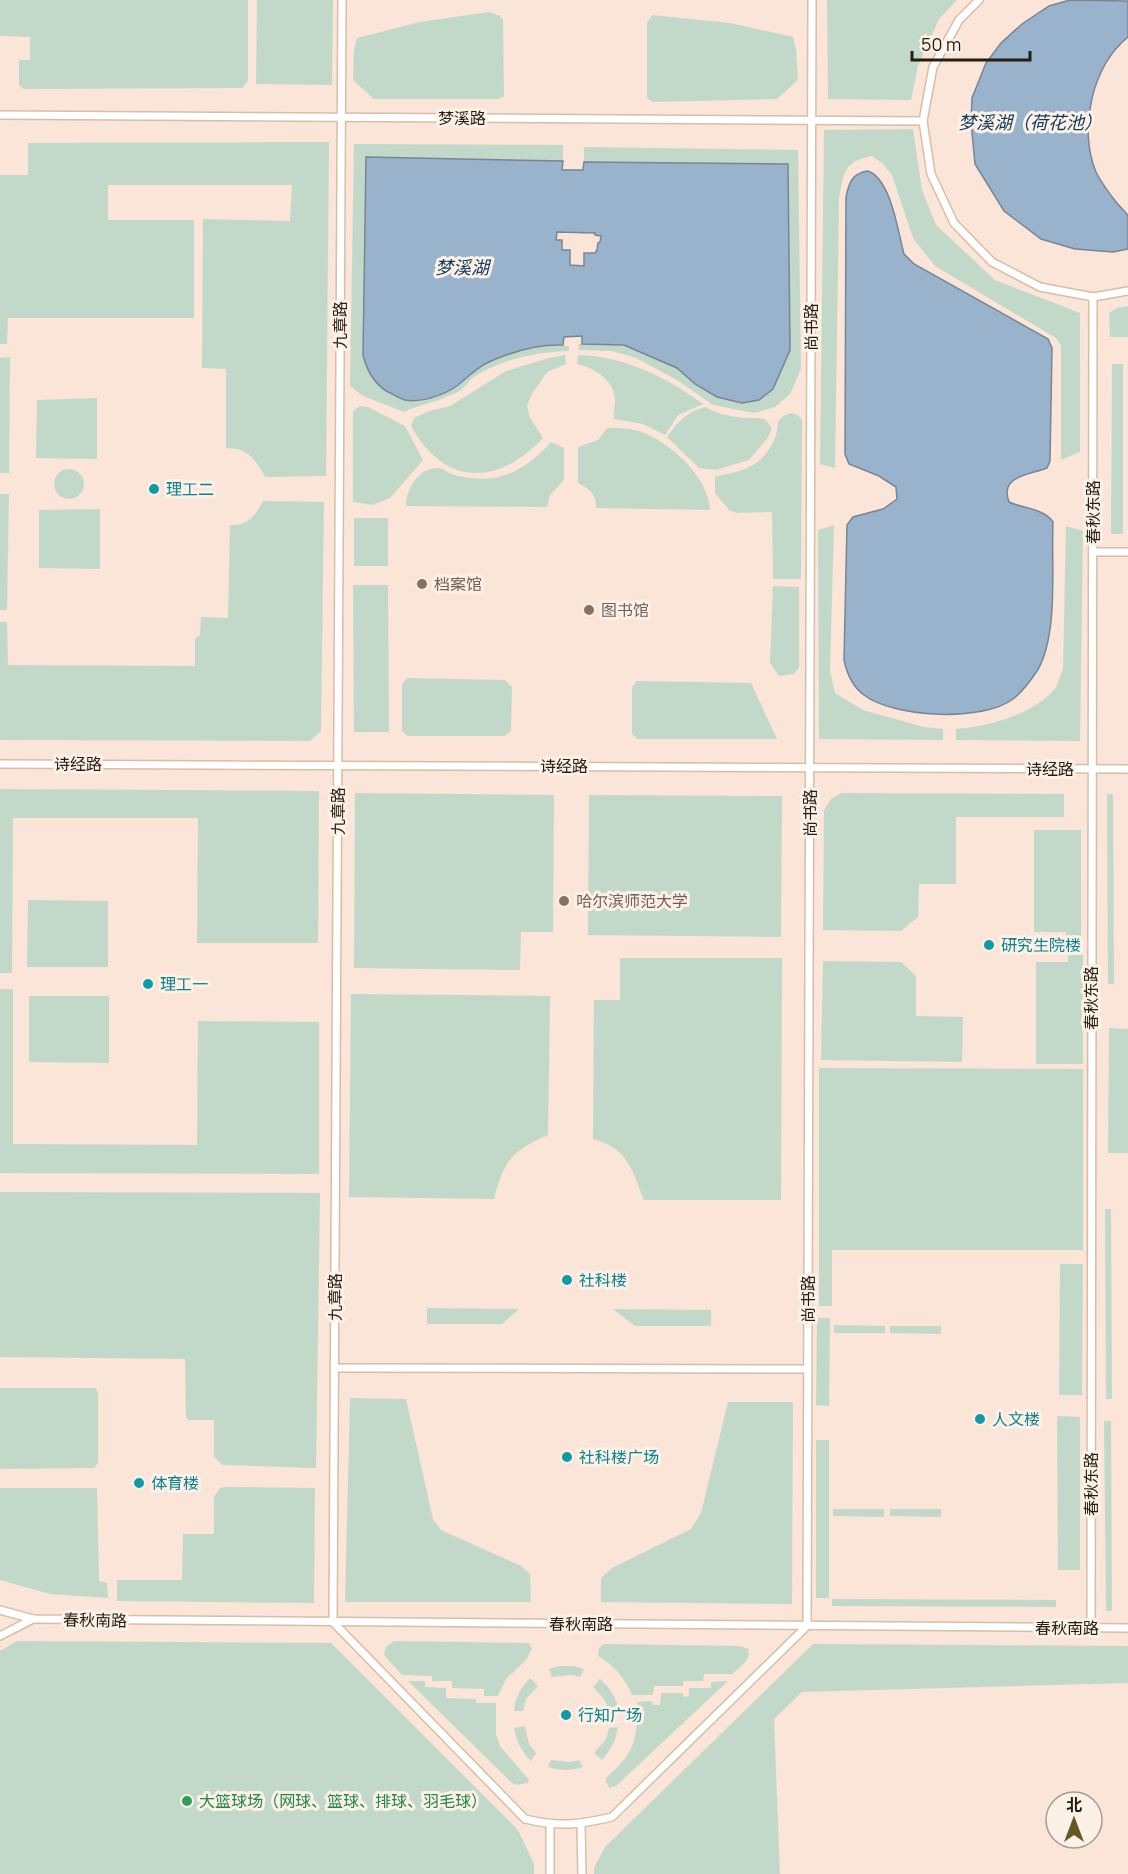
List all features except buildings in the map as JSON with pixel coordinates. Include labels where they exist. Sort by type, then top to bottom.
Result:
[{"type":"lane","name":"九章路","points":[[333,1622],[342,0]]},
{"type":"lane","name":"尚书路","points":[[807,1626],[812,0]]},
{"type":"lane","points":[[979,0],[958,20],[933,67],[923,120],[931,174],[954,223],[992,262],[1040,287],[1093,297],[1128,291]]},
{"type":"lane","name":"梦溪路","points":[[0,115],[923,120]]},
{"type":"lane","name":"春秋东路","points":[[1090,1628],[1093,297]]},
{"type":"lane","points":[[1093,552],[1128,552]]},
{"type":"lane","name":"诗经路","points":[[0,764],[1128,769]]},
{"type":"lane","points":[[335,1368],[807,1369]]},
{"type":"lane","name":"春秋南路","points":[[0,1610],[33,1620],[1128,1628]]},
{"type":"lane","name":"春秋南路","points":[[0,1636],[33,1620]]},
{"type":"lane","points":[[333,1622],[525,1819],[550,1824],[582,1824],[612,1817],[807,1626]]},
{"type":"lane","points":[[550,1824],[550,1874]]},
{"type":"lane","points":[[582,1824],[582,1874]]},
{"type":"shaded area","name":"哈尔滨师范大学","points":[[0,0],[1128,0],[1128,1874],[0,1874]]},
{"type":"green space","points":[[0,0],[248,0],[248,81],[242,88],[24,89],[19,85],[19,60],[30,60],[30,37],[0,36]]},
{"type":"green space","points":[[257,0],[333,0],[332,85],[256,84]]},
{"type":"green space","points":[[827,0],[957,0],[939,19],[918,66],[911,100],[828,99]]},
{"type":"green space","points":[[489,12],[500,16],[503,20],[504,96],[498,99],[374,99],[353,80],[354,49],[357,38],[420,22]]},
{"type":"green space","points":[[652,15],[730,23],[793,37],[798,80],[777,99],[653,102],[647,98],[647,23]]},
{"type":"green space","points":[[913,129],[922,190],[936,225],[995,280],[1080,313],[1080,452],[1061,460],[1061,346],[1056,338],[935,266],[913,238],[892,175],[882,163],[872,156],[856,161],[847,169],[839,198],[835,468],[820,464],[824,130]]},
{"type":"green space","points":[[329,142],[326,476],[265,477],[258,465],[245,452],[226,448],[226,369],[202,368],[203,219],[290,221],[292,185],[108,185],[108,220],[194,220],[194,318],[8,318],[7,344],[0,344],[0,175],[28,175],[28,143]]},
{"type":"green space","points":[[354,144],[563,145],[563,161],[366,157],[395,395],[419,400],[435,397],[457,386],[474,369],[483,364],[520,350],[558,345],[569,346],[569,351],[532,355],[496,365],[474,377],[458,392],[404,412],[363,396],[350,386]]},
{"type":"green space","points":[[584,147],[798,150],[801,369],[790,394],[775,407],[754,413],[713,405],[677,380],[636,358],[612,351],[579,350],[578,344],[624,345],[677,368],[695,384],[787,164],[584,162]]},
{"type":"green space","points":[[1128,306],[1128,337],[1110,337],[1109,313],[1117,308]]},
{"type":"green space","points":[[565,355],[566,364],[547,372],[527,405],[530,418],[543,438],[508,465],[490,472],[472,473],[455,469],[439,460],[424,446],[411,426],[414,418],[429,411],[450,406],[506,371]]},
{"type":"green space","points":[[578,355],[612,359],[644,370],[674,385],[703,404],[678,415],[665,435],[643,424],[614,419],[615,400],[611,386],[597,372],[577,364]]},
{"type":"green space","points":[[10,357],[9,473],[0,473],[0,358]]},
{"type":"green space","points":[[1112,364],[1123,364],[1123,534],[1111,534]]},
{"type":"green space","points":[[97,398],[97,459],[36,458],[37,400]]},
{"type":"green space","points":[[360,406],[368,407],[405,426],[423,460],[390,498],[372,505],[353,502],[353,411]]},
{"type":"green space","points":[[706,407],[743,418],[763,419],[772,429],[767,439],[749,460],[716,470],[699,468],[667,437],[684,418]]},
{"type":"green space","points":[[792,413],[798,415],[802,420],[801,579],[773,579],[772,512],[736,513],[729,510],[715,493],[715,477],[755,464],[771,446],[778,421]]},
{"type":"green space","points":[[607,428],[624,428],[647,434],[672,450],[684,460],[702,484],[708,497],[710,510],[596,508],[592,493],[578,483],[578,447],[598,440]]},
{"type":"green space","points":[[551,442],[564,448],[564,480],[550,495],[547,507],[406,506],[411,486],[425,471],[439,468],[467,478],[493,478],[510,474],[525,465]]},
{"type":"green space","points":[[69,469],[80,473],[84,484],[80,495],[69,499],[58,495],[54,484],[58,473]]},
{"type":"green space","points":[[0,494],[9,494],[7,610],[0,610]]},
{"type":"green space","points":[[263,501],[324,502],[321,731],[310,741],[0,740],[0,622],[7,622],[8,665],[195,666],[195,639],[200,635],[201,617],[228,618],[230,525],[246,522]]},
{"type":"green space","points":[[100,509],[100,569],[39,568],[39,510]]},
{"type":"green space","points":[[354,518],[388,518],[388,566],[354,566]]},
{"type":"green space","points":[[834,525],[830,671],[835,693],[863,710],[924,727],[943,729],[943,740],[819,739],[818,530]]},
{"type":"green space","points":[[1066,526],[1083,531],[1080,741],[956,740],[956,729],[981,726],[1021,713],[1044,699],[1056,686],[1063,669]]},
{"type":"green space","points":[[353,585],[388,585],[389,732],[354,732]]},
{"type":"green space","points":[[773,586],[799,587],[799,667],[794,674],[779,676],[770,663]]},
{"type":"green space","points":[[407,678],[505,680],[512,687],[511,731],[505,736],[408,736],[402,731],[402,684]]},
{"type":"green space","points":[[637,681],[751,683],[777,739],[638,739],[632,734],[632,687]]},
{"type":"green space","points":[[0,789],[319,791],[318,943],[197,943],[198,818],[13,818],[12,973],[0,973]]},
{"type":"green space","points":[[355,793],[554,795],[553,932],[521,932],[520,970],[354,968]]},
{"type":"green space","points":[[842,793],[1064,794],[1064,817],[956,817],[956,884],[919,884],[918,917],[901,931],[823,930],[824,810],[831,799]]},
{"type":"green space","points":[[1107,794],[1113,794],[1114,984],[1108,984]]},
{"type":"green space","points":[[589,795],[782,796],[781,937],[588,935]]},
{"type":"green space","points":[[1034,830],[1081,830],[1081,939],[1066,939],[1066,932],[1034,932]]},
{"type":"green space","points":[[28,900],[108,901],[108,967],[27,967]]},
{"type":"green space","points":[[1068,955],[1083,955],[1083,1064],[1036,1064],[1036,962],[1068,962]]},
{"type":"green space","points":[[620,958],[782,958],[781,1200],[644,1200],[632,1170],[621,1154],[605,1143],[593,1139],[594,1000],[620,1000]]},
{"type":"green space","points":[[823,961],[901,962],[916,976],[916,1016],[963,1017],[962,1062],[821,1060]]},
{"type":"green space","points":[[0,989],[13,989],[13,1144],[197,1145],[198,1021],[319,1022],[319,1174],[0,1173]]},
{"type":"green space","points":[[351,994],[550,996],[548,1135],[525,1146],[511,1159],[501,1175],[494,1199],[349,1197]]},
{"type":"green space","points":[[29,996],[109,996],[109,1063],[29,1062]]},
{"type":"green space","points":[[1109,1028],[1128,1029],[1128,1153],[1108,1153]]},
{"type":"green space","points":[[819,1068],[1083,1069],[1083,1250],[832,1250],[832,1306],[819,1306]]},
{"type":"green space","points":[[0,1192],[320,1193],[316,1468],[223,1465],[214,1457],[214,1420],[188,1420],[186,1416],[185,1359],[0,1357]]},
{"type":"green space","points":[[1105,1209],[1111,1209],[1112,1399],[1106,1399]]},
{"type":"green space","points":[[1060,1264],[1083,1264],[1082,1395],[1059,1395]]},
{"type":"green space","points":[[427,1308],[519,1309],[502,1324],[427,1324]]},
{"type":"green space","points":[[613,1309],[711,1310],[711,1326],[635,1326]]},
{"type":"green space","points":[[817,1318],[830,1318],[829,1406],[816,1405]]},
{"type":"green space","points":[[834,1325],[885,1326],[885,1333],[834,1333]]},
{"type":"green space","points":[[890,1326],[941,1326],[941,1334],[890,1333]]},
{"type":"green space","points":[[0,1388],[96,1388],[98,1393],[98,1463],[94,1468],[0,1469]]},
{"type":"green space","points":[[350,1398],[406,1399],[433,1519],[441,1530],[521,1566],[530,1574],[531,1602],[345,1602]]},
{"type":"green space","points":[[728,1402],[793,1402],[792,1604],[601,1602],[601,1578],[612,1568],[691,1529],[701,1513]]},
{"type":"green space","points":[[1057,1416],[1080,1417],[1080,1570],[1058,1570]]},
{"type":"green space","points":[[1104,1421],[1111,1421],[1112,1611],[1106,1611]]},
{"type":"green space","points":[[816,1440],[829,1440],[829,1598],[816,1598]]},
{"type":"green space","points":[[0,1488],[97,1488],[99,1581],[107,1583],[108,1598],[50,1594],[0,1580]]},
{"type":"green space","points":[[220,1488],[315,1488],[314,1603],[117,1601],[117,1580],[182,1580],[183,1534],[214,1534],[214,1497]]},
{"type":"green space","points":[[833,1509],[884,1509],[884,1517],[833,1516]]},
{"type":"green space","points":[[890,1509],[941,1509],[941,1517],[890,1516]]},
{"type":"green space","points":[[832,1599],[1056,1600],[1056,1607],[832,1606]]},
{"type":"green space","points":[[17,1641],[331,1643],[518,1830],[534,1864],[534,1874],[0,1874],[0,1651]]},
{"type":"green space","points":[[394,1641],[529,1643],[532,1649],[526,1660],[506,1679],[498,1696],[484,1696],[484,1689],[452,1688],[452,1681],[432,1681],[432,1676],[402,1675],[384,1655],[386,1647]]},
{"type":"green space","points":[[604,1644],[740,1646],[748,1649],[749,1653],[744,1663],[732,1674],[704,1674],[703,1681],[683,1681],[683,1686],[654,1686],[653,1695],[632,1695],[618,1672],[598,1656],[599,1648]]},
{"type":"green space","points":[[813,1644],[1128,1646],[1128,1683],[802,1692],[774,1719],[780,1874],[594,1874],[594,1868],[605,1847]]},
{"type":"green space","points":[[559,1666],[584,1669],[580,1677],[572,1675],[552,1677],[549,1669]]},
{"type":"green space","points":[[530,1678],[538,1686],[526,1699],[523,1711],[514,1711],[519,1693]]},
{"type":"green space","points":[[600,1679],[612,1693],[619,1710],[609,1711],[605,1700],[593,1687]]},
{"type":"green space","points":[[408,1681],[425,1681],[425,1687],[446,1688],[446,1698],[476,1699],[476,1703],[496,1703],[496,1735],[500,1746],[529,1780],[528,1783],[516,1785],[511,1782]]},
{"type":"green space","points":[[728,1681],[617,1785],[610,1788],[606,1783],[606,1778],[623,1761],[633,1744],[637,1726],[637,1702],[652,1701],[653,1705],[660,1705],[661,1693],[683,1693],[683,1697],[689,1696],[689,1688],[711,1688],[711,1682]]},
{"type":"green space","points":[[525,1726],[529,1744],[536,1753],[531,1761],[520,1746],[514,1728]]},
{"type":"green space","points":[[618,1727],[613,1745],[602,1760],[594,1753],[606,1739],[609,1728]]},
{"type":"green space","points":[[551,1760],[571,1762],[579,1760],[583,1767],[566,1770],[548,1767]]},
{"type":"water","name":"梦溪湖（荷花池）","points":[[1070,0],[1128,1],[1128,37],[1105,64],[1097,81],[1092,99],[1088,137],[1096,172],[1128,216],[1128,249],[1113,252],[1075,249],[1041,239],[1004,211],[975,164],[971,122],[972,98],[986,63],[1001,43],[1022,24],[1049,6]]},
{"type":"water","name":"梦溪湖","points":[[366,157],[563,161],[562,170],[583,170],[584,162],[788,164],[790,350],[773,389],[759,400],[742,403],[717,397],[695,384],[677,368],[624,345],[582,344],[582,336],[564,337],[563,345],[536,347],[500,357],[481,366],[446,392],[411,401],[383,389],[372,376],[363,355]],"holes":[[[557,232],[595,233],[601,236],[595,253],[584,253],[584,266],[570,265],[570,250],[562,250],[562,240],[556,240]]]},
{"type":"water","points":[[868,171],[876,176],[888,195],[904,254],[914,264],[1048,339],[1052,348],[1050,461],[1047,468],[1024,475],[1012,482],[1007,493],[1009,502],[1039,511],[1053,522],[1052,599],[1048,638],[1044,656],[1037,671],[1023,689],[1013,699],[981,711],[939,714],[896,709],[878,703],[857,688],[844,660],[847,525],[853,517],[883,509],[897,499],[896,487],[879,476],[849,464],[845,454],[846,197],[848,187],[855,176]]},
{"type":"place","name":"理工二","points":[[154,489]]},
{"type":"place","name":"档案馆","points":[[422,584]]},
{"type":"place","name":"图书馆","points":[[589,610]]},
{"type":"place","name":"哈尔滨师范大学","points":[[564,901]]},
{"type":"place","name":"研究生院楼","points":[[989,945]]},
{"type":"place","name":"理工一","points":[[148,984]]},
{"type":"place","name":"社科楼","points":[[567,1280]]},
{"type":"place","name":"人文楼","points":[[980,1419]]},
{"type":"place","name":"社科楼广场","points":[[567,1457]]},
{"type":"place","name":"体育楼","points":[[139,1483]]},
{"type":"place","name":"行知广场","points":[[566,1715]]},
{"type":"place","name":"大篮球场（网球、篮球、排球、羽毛球）","points":[[187,1801]]}]
